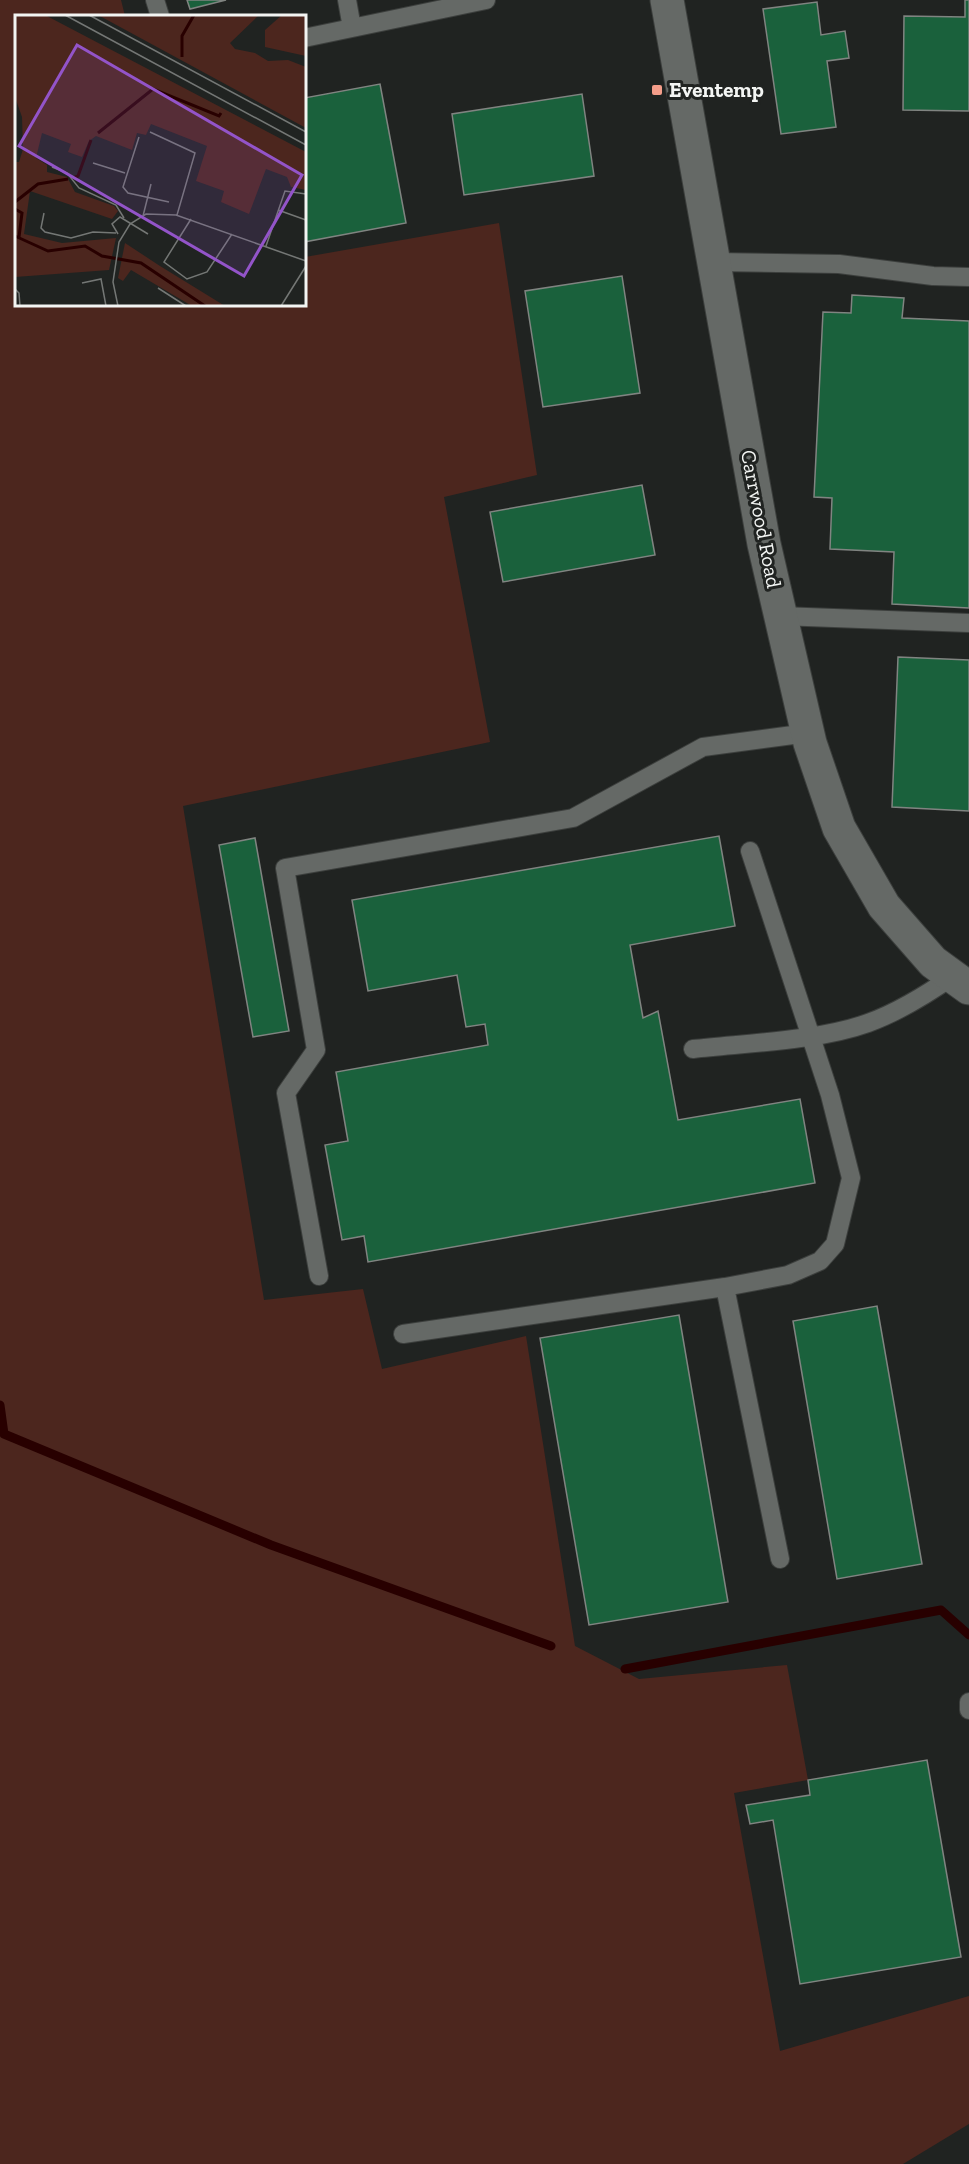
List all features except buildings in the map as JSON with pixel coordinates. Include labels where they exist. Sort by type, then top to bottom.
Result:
[{"type":"street","name":"Carrwood Road","points":[[667,0],[764,544],[808,733],[839,828],[884,906],[933,962],[961,982]]},
{"type":"lane","points":[[155,0],[160,15]]},
{"type":"lane","points":[[347,0],[352,28]]},
{"type":"lane","points":[[306,38],[486,0]]},
{"type":"lane","points":[[714,262],[840,264],[933,276],[969,278]]},
{"type":"lane","points":[[780,616],[969,623]]},
{"type":"lane","points":[[320,1276],[286,1093],[316,1050],[285,868],[573,818],[703,747],[808,733]]},
{"type":"lane","points":[[403,1334],[725,1287],[788,1275],[820,1261],[835,1244],[852,1178],[811,1036],[750,851]]},
{"type":"lane","points":[[693,1049],[811,1036],[866,1024],[961,982]]},
{"type":"lane","points":[[725,1287],[780,1559]]},
{"type":"lane","points":[[969,1702],[969,1710]]},
{"type":"shaded area","points":[[0,0],[121,0],[125,15],[15,15],[15,306],[306,306],[306,257],[499,223],[537,475],[444,497],[490,742],[183,806],[264,1300],[363,1289],[382,1369],[526,1336],[575,1646],[639,1679],[787,1665],[808,1780],[734,1793],[780,2051],[969,1996],[969,2124],[903,2164],[0,2164]]},
{"type":"waterway","points":[[0,1405],[4,1434],[271,1545],[551,1646]]},
{"type":"waterway","points":[[625,1669],[941,1610],[969,1635]]},
{"type":"place","name":"Eventemp","points":[[657,90]]}]
